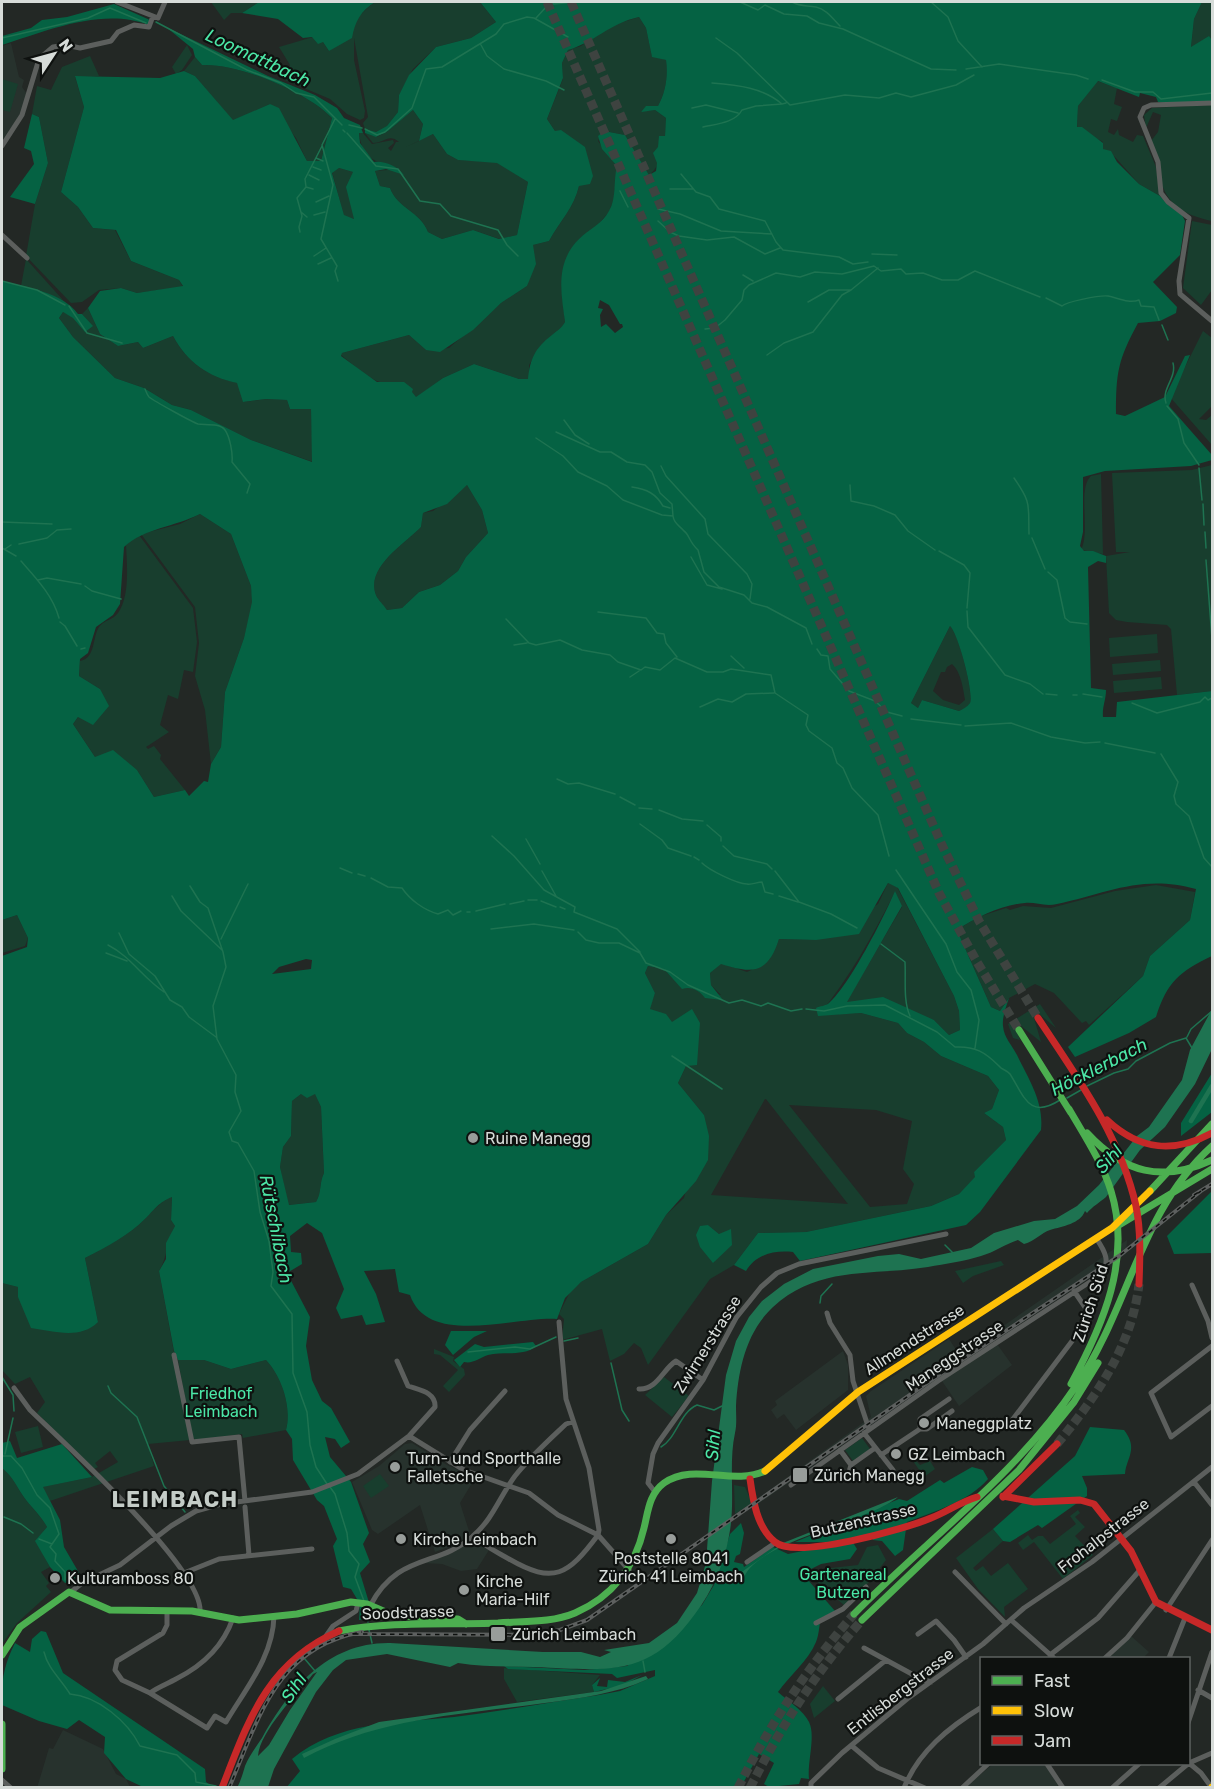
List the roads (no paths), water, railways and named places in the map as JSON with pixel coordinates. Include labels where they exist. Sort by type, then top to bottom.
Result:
[{"type":"main road","points":[[1038,1017],[1095,1104],[1123,1157],[1136,1197],[1141,1237],[1139,1284]]},
{"type":"main road","points":[[1019,1030],[1069,1109],[1100,1148],[1132,1168],[1154,1173],[1192,1170],[1212,1160]]},
{"type":"main road","points":[[1095,1104],[1122,1134],[1149,1147],[1180,1148],[1212,1133]]},
{"type":"main road","name":"Zürich Süd","points":[[1041,1432],[1088,1352],[1113,1283],[1119,1249],[1118,1226],[1107,1181],[1069,1109]]},
{"type":"main road","name":"Allmendstrasse","points":[[1112,1228],[1164,1177],[1212,1124]]},
{"type":"main road","points":[[854,1614],[907,1560],[1006,1472],[1041,1432],[1105,1344],[1143,1243],[1162,1204],[1186,1170],[1212,1146]]},
{"type":"main road","points":[[861,1620],[1017,1475],[1044,1444],[1079,1396],[1166,1209],[1186,1179],[1212,1153]]},
{"type":"main road","name":"Allmendstrasse","points":[[750,1479],[766,1471],[858,1392],[1096,1238],[1212,1169]]},
{"type":"main road","points":[[1164,1177],[1163,1186],[1173,1192]]},
{"type":"main road","points":[[953,1536],[1014,1487],[1057,1444]]},
{"type":"main road","points":[[2,1655],[10,1639],[23,1624],[71,1592],[110,1610],[200,1612],[232,1618],[260,1619],[297,1614],[342,1603],[364,1604],[395,1616],[458,1619],[466,1624],[531,1622],[567,1616],[613,1591],[629,1569],[642,1540],[655,1492],[672,1478],[710,1475],[750,1479],[765,1530],[778,1545]]},
{"type":"main road","name":"Butzenstrasse","points":[[778,1545],[797,1549],[846,1541],[920,1522],[979,1497],[1016,1498],[1038,1502],[1088,1502],[1101,1510],[1121,1538],[1156,1602],[1166,1610],[1212,1630]]},
{"type":"main road","name":"Soodstrasse","points":[[222,1788],[258,1703],[271,1681],[294,1656],[326,1636],[370,1625],[466,1624]]},
{"type":"main road","points":[[2,1724],[2,1769]]},
{"type":"street","points":[[117,2],[155,17]]},
{"type":"street","points":[[2,146],[22,115],[39,59],[44,52],[61,45],[80,48],[107,42],[118,32],[134,25],[149,27],[165,2]]},
{"type":"street","points":[[1212,103],[1148,106],[1143,110],[1140,119],[1158,162],[1161,193],[1168,202],[1189,218],[1179,281],[1183,297],[1212,321]]},
{"type":"street","points":[[2,235],[27,258]]},
{"type":"street","name":"Zwirnerstrasse","points":[[655,1492],[648,1483],[654,1450],[667,1428],[703,1380],[736,1318],[761,1287],[777,1273],[799,1264],[946,1234]]},
{"type":"street","name":"Maneggstrasse","points":[[791,1485],[867,1431],[1099,1276],[1106,1267],[1106,1254],[1096,1238]]},
{"type":"street","points":[[1192,1285],[1209,1321],[1212,1338]]},
{"type":"street","points":[[1006,1427],[1091,1316],[1074,1291]]},
{"type":"street","points":[[828,1312],[830,1323],[850,1355],[853,1381],[858,1392],[867,1431],[875,1448],[893,1470]]},
{"type":"street","points":[[473,1536],[531,1571],[544,1575],[571,1566],[598,1535],[589,1468],[566,1399],[559,1322]]},
{"type":"street","points":[[1212,1346],[1151,1394],[1171,1437],[1212,1406]]},
{"type":"street","points":[[174,1355],[192,1442],[239,1437],[249,1555]]},
{"type":"street","points":[[71,1592],[82,1583],[120,1565],[180,1519],[196,1511],[319,1490],[347,1480],[373,1465],[409,1436],[433,1410],[436,1403],[431,1395],[408,1386],[397,1361]]},
{"type":"street","points":[[639,1389],[645,1389],[659,1380],[676,1361],[703,1380]]},
{"type":"street","points":[[14,1388],[30,1410],[156,1538],[184,1573],[199,1601],[200,1612]]},
{"type":"street","points":[[450,1462],[470,1430],[505,1391]]},
{"type":"street","points":[[920,1429],[920,1419],[949,1398]]},
{"type":"street","points":[[881,1455],[920,1429],[927,1429],[952,1411]]},
{"type":"street","points":[[326,1636],[332,1627],[356,1611],[399,1572],[459,1546],[473,1536],[493,1513],[509,1485],[537,1452],[566,1424],[572,1422]]},
{"type":"street","points":[[409,1436],[474,1474],[529,1493],[558,1515],[598,1535],[629,1569]]},
{"type":"street","points":[[852,1478],[849,1472],[851,1465],[875,1448]]},
{"type":"street","points":[[840,1450],[851,1465]]},
{"type":"street","name":"Frohalpstrasse","points":[[1008,1622],[1212,1467]]},
{"type":"street","points":[[1194,1482],[1212,1505]]},
{"type":"street","points":[[1166,1610],[1212,1540]]},
{"type":"street","points":[[747,1562],[778,1545]]},
{"type":"street","points":[[184,1573],[210,1561],[312,1550]]},
{"type":"street","points":[[955,1572],[1008,1622],[1052,1657],[1098,1618],[1140,1570]]},
{"type":"street","points":[[816,1623],[843,1609],[866,1587]]},
{"type":"street","points":[[1107,1657],[1127,1638],[1156,1602]]},
{"type":"street","points":[[167,1612],[167,1625],[163,1633],[115,1663],[120,1679],[150,1693],[207,1728],[215,1716],[226,1722],[261,1664],[273,1634],[274,1616]]},
{"type":"street","points":[[150,1693],[193,1670],[209,1657],[224,1638],[232,1618]]},
{"type":"street","points":[[1171,1657],[1185,1618]]},
{"type":"street","points":[[918,1634],[936,1621],[966,1657]]},
{"type":"street","name":"Entlisbergstrasse","points":[[811,1786],[852,1746],[1008,1622]]},
{"type":"street","points":[[864,1648],[932,1682]]},
{"type":"street","points":[[1190,1716],[1212,1652]]},
{"type":"street","points":[[838,1699],[886,1660]]},
{"type":"street","points":[[1198,1690],[1212,1698]]},
{"type":"street","points":[[904,1788],[907,1779],[936,1741],[980,1708]]},
{"type":"street","points":[[852,1746],[878,1768],[925,1788]]},
{"type":"street","points":[[1190,1763],[1212,1753]]},
{"type":"street","points":[[1190,1764],[1212,1787]]},
{"type":"street","points":[[962,1788],[987,1765]]},
{"type":"street","points":[[1048,1765],[1063,1788]]},
{"type":"street","points":[[1112,1788],[1138,1765]]},
{"type":"street","points":[[1160,1788],[1187,1765]]},
{"type":"street","points":[[2,1780],[11,1788]]},
{"type":"waterway","points":[[536,18],[554,2]]},
{"type":"waterway","points":[[553,4],[576,2]]},
{"type":"waterway","points":[[740,2],[758,10],[765,5],[784,14],[807,16],[819,23],[843,29],[931,69],[956,70]]},
{"type":"waterway","points":[[792,2],[820,8],[840,26]]},
{"type":"waterway","points":[[931,2],[948,17],[958,41],[982,67]]},
{"type":"waterway","name":"Loomattbach","points":[[2,38],[88,18],[110,8],[146,23]]},
{"type":"waterway","points":[[365,129],[377,135],[385,132],[412,108],[426,69],[442,67],[496,34],[504,24],[527,17],[534,18],[568,37]]},
{"type":"waterway","name":"Loomattbach","points":[[156,22],[247,70],[281,83],[296,93],[314,97],[342,125]]},
{"type":"waterway","points":[[716,38],[737,53],[790,105],[845,95],[879,98],[896,93],[911,97],[956,85],[974,75]]},
{"type":"waterway","points":[[481,45],[487,56],[504,69],[546,81],[564,90]]},
{"type":"waterway","points":[[966,69],[999,64],[1076,75],[1088,79]]},
{"type":"waterway","points":[[1102,80],[1135,92],[1153,92],[1161,99],[1212,93]]},
{"type":"waterway","points":[[712,83],[750,88],[767,94],[782,104],[786,103]]},
{"type":"waterway","points":[[703,127],[735,118],[742,110],[756,106],[782,104]]},
{"type":"waterway","points":[[692,108],[706,105],[738,113]]},
{"type":"waterway","points":[[335,119],[322,145],[333,185],[321,239],[337,266],[335,271],[338,281]]},
{"type":"waterway","points":[[349,125],[362,128]]},
{"type":"waterway","name":"Loomattbach","points":[[347,133],[376,166],[398,169],[420,201],[440,204],[451,216],[498,230],[507,245],[518,256]]},
{"type":"waterway","points":[[300,232],[302,216],[297,198],[306,187],[305,179],[322,146]]},
{"type":"waterway","points":[[316,158],[323,161]]},
{"type":"waterway","points":[[313,167],[321,170]]},
{"type":"waterway","points":[[681,174],[696,192],[710,197],[719,209],[765,221],[783,250],[839,257],[853,264],[868,262]]},
{"type":"waterway","points":[[309,175],[319,180]]},
{"type":"waterway","points":[[306,187],[313,189]]},
{"type":"waterway","points":[[670,189],[693,189]]},
{"type":"waterway","points":[[620,191],[628,207]]},
{"type":"waterway","points":[[316,202],[329,196]]},
{"type":"waterway","points":[[658,209],[680,214],[721,231],[772,234]]},
{"type":"waterway","points":[[301,212],[307,217]]},
{"type":"waterway","points":[[314,215],[325,212]]},
{"type":"waterway","points":[[658,221],[670,232],[679,236],[707,240],[734,237],[765,254],[780,248]]},
{"type":"waterway","points":[[314,256],[326,248]]},
{"type":"waterway","points":[[872,254],[897,255]]},
{"type":"waterway","points":[[318,264],[331,258]]},
{"type":"waterway","points":[[705,329],[715,328],[725,320],[742,300],[744,290],[749,285],[776,273],[800,277],[815,272],[842,274],[874,266],[881,271],[901,269],[906,274],[923,273],[942,280],[958,280],[975,271],[1040,297]]},
{"type":"waterway","points":[[808,302],[829,290],[851,290],[878,268]]},
{"type":"waterway","points":[[743,275],[753,281]]},
{"type":"waterway","points":[[2,281],[37,290],[65,305]]},
{"type":"waterway","points":[[767,355],[784,343],[813,332],[842,295],[851,290]]},
{"type":"waterway","points":[[1046,298],[1062,306],[1104,296],[1127,301],[1139,300],[1141,306],[1154,307],[1159,320]]},
{"type":"waterway","points":[[69,306],[87,333],[122,343]]},
{"type":"waterway","points":[[1162,325],[1168,340]]},
{"type":"waterway","points":[[1166,403],[1166,393],[1173,374],[1173,363]]},
{"type":"waterway","points":[[145,389],[149,397],[189,420],[198,424],[220,426],[225,430],[231,446],[232,462],[250,484],[247,493]]},
{"type":"waterway","points":[[1167,406],[1178,419],[1184,443],[1199,465]]},
{"type":"waterway","points":[[564,420],[575,435],[589,444]]},
{"type":"waterway","points":[[556,432],[600,452],[611,452],[627,462],[645,465],[652,472],[660,493],[672,504],[673,516]]},
{"type":"waterway","points":[[536,438],[563,456],[578,472],[607,486],[623,500],[662,515],[673,516],[698,550],[704,572],[719,587],[744,595],[752,603],[767,607],[806,628],[812,644]]},
{"type":"waterway","points":[[661,466],[666,476],[705,519],[708,534],[747,574],[752,584],[750,599]]},
{"type":"waterway","points":[[1199,468],[1202,500]]},
{"type":"waterway","points":[[1014,478],[1028,505],[1029,534]]},
{"type":"waterway","points":[[850,485],[851,501],[874,506],[895,515],[908,531],[935,550]]},
{"type":"waterway","points":[[632,487],[650,493],[663,506],[670,508]]},
{"type":"waterway","points":[[1203,504],[1204,525]]},
{"type":"waterway","points":[[2,522],[52,524]]},
{"type":"waterway","points":[[19,544],[47,538],[57,530],[71,529]]},
{"type":"waterway","points":[[1205,532],[1206,548]]},
{"type":"waterway","points":[[1032,538],[1045,569]]},
{"type":"waterway","points":[[5,549],[11,545]]},
{"type":"waterway","points":[[2,548],[16,556]]},
{"type":"waterway","points":[[939,551],[964,565],[970,573],[967,608]]},
{"type":"waterway","points":[[691,557],[707,585],[722,589]]},
{"type":"waterway","points":[[1206,560],[1212,639]]},
{"type":"waterway","points":[[21,561],[49,595],[59,618]]},
{"type":"waterway","points":[[1048,572],[1057,580],[1065,618],[1070,622],[1087,624]]},
{"type":"waterway","points":[[38,580],[47,578],[81,584]]},
{"type":"waterway","points":[[85,586],[92,591],[121,599]]},
{"type":"waterway","points":[[967,611],[968,627],[1005,675],[1030,684],[1043,694]]},
{"type":"waterway","points":[[598,612],[646,618],[657,633],[664,634],[666,643],[677,657]]},
{"type":"waterway","points":[[506,619],[529,643],[536,645],[560,640],[582,650],[610,655],[618,662],[641,670],[645,667],[660,670],[675,658],[707,672],[723,672],[731,669],[771,675],[775,693],[808,715],[806,725],[809,731],[832,748],[837,763],[843,768],[852,788],[878,815],[889,856]]},
{"type":"waterway","points":[[60,622],[77,646]]},
{"type":"waterway","points":[[514,645],[527,643]]},
{"type":"waterway","points":[[81,649],[85,648]]},
{"type":"waterway","points":[[817,649],[821,655],[828,656],[830,669],[849,691],[875,701],[887,712],[902,716]]},
{"type":"waterway","points":[[731,656],[744,668]]},
{"type":"waterway","points":[[630,677],[639,671]]},
{"type":"waterway","points":[[700,707],[718,699],[732,702],[746,694],[774,693]]},
{"type":"waterway","points":[[1046,694],[1057,695]]},
{"type":"waterway","points":[[1083,694],[1102,697]]},
{"type":"waterway","points":[[1132,703],[1157,713],[1200,702],[1205,697],[1208,700],[1212,698]]},
{"type":"waterway","points":[[911,719],[961,725]]},
{"type":"waterway","points":[[965,726],[1011,723],[1051,737],[1085,743],[1100,742]]},
{"type":"waterway","points":[[1105,743],[1155,753]]},
{"type":"waterway","points":[[1161,754],[1178,782],[1174,796],[1176,804],[1189,816],[1204,858],[1212,867]]},
{"type":"waterway","points":[[557,779],[568,784],[579,783],[615,794]]},
{"type":"waterway","points":[[620,797],[635,805]]},
{"type":"waterway","points":[[639,808],[652,809]]},
{"type":"waterway","points":[[659,810],[682,819],[703,821]]},
{"type":"waterway","points":[[640,824],[662,840],[668,848],[691,856]]},
{"type":"waterway","points":[[707,825],[721,837],[721,841]]},
{"type":"waterway","name":"Höcklerbach","points":[[492,836],[514,856],[544,890],[575,907],[574,912],[617,929],[640,952]]},
{"type":"waterway","name":"Höcklerbach","points":[[526,839],[540,864]]},
{"type":"waterway","points":[[723,846],[734,856],[767,864],[772,869]]},
{"type":"waterway","points":[[694,857],[699,860]]},
{"type":"waterway","points":[[702,863],[737,882],[749,884],[762,882],[765,892],[773,894]]},
{"type":"waterway","name":"Höcklerbach","points":[[340,868],[352,873]]},
{"type":"waterway","points":[[896,870],[946,944],[957,972],[971,990],[979,1020],[975,1048]]},
{"type":"waterway","name":"Höcklerbach","points":[[542,871],[556,896]]},
{"type":"waterway","points":[[775,871],[799,902],[831,914],[857,928]]},
{"type":"waterway","name":"Höcklerbach","points":[[358,874],[365,876]]},
{"type":"waterway","name":"Höcklerbach","points":[[371,878],[388,887],[402,888],[413,900],[438,914],[448,910],[453,915],[461,911]]},
{"type":"waterway","name":"Rütschlibach","points":[[221,939],[248,884]]},
{"type":"waterway","name":"Rütschlibach","points":[[190,886],[200,902],[208,908],[223,952],[226,967],[213,1006],[217,1039],[236,1075],[235,1092],[241,1111],[229,1132],[232,1141],[238,1143],[254,1171],[260,1212],[269,1241],[273,1272],[271,1286],[292,1314],[293,1373],[307,1412],[310,1445],[316,1467],[327,1484]]},
{"type":"waterway","name":"Rütschlibach","points":[[172,896],[181,911],[222,950]]},
{"type":"waterway","points":[[779,896],[798,902]]},
{"type":"waterway","name":"Höcklerbach","points":[[528,900],[537,900]]},
{"type":"waterway","name":"Höcklerbach","points":[[510,904],[524,901]]},
{"type":"waterway","name":"Höcklerbach","points":[[541,901],[556,907]]},
{"type":"waterway","name":"Höcklerbach","points":[[476,911],[505,904]]},
{"type":"waterway","name":"Höcklerbach","points":[[560,907],[565,909]]},
{"type":"waterway","name":"Höcklerbach","points":[[491,929],[534,924],[574,930]]},
{"type":"waterway","name":"Höcklerbach","points":[[578,932],[586,940],[599,943],[619,943],[640,953],[646,963],[670,972],[688,985],[729,1003],[742,1000],[761,1006],[768,1003],[791,1011],[802,1009]]},
{"type":"waterway","points":[[119,933],[129,954],[155,976],[170,1000],[182,1007],[189,1017],[216,1037]]},
{"type":"waterway","points":[[881,944],[905,962],[906,997],[910,1016]]},
{"type":"waterway","points":[[108,945],[123,955],[164,992]]},
{"type":"waterway","points":[[106,953],[127,961]]},
{"type":"waterway","name":"Höcklerbach","points":[[806,1009],[824,1011],[847,1006],[885,1005],[937,1032],[955,1047],[974,1049],[984,1054],[1009,1073],[1024,1097],[1034,1106],[1050,1106],[1060,1100]]},
{"type":"waterway","name":"Höcklerbach","points":[[1187,1037],[1191,1029],[1212,1011]]},
{"type":"waterway","name":"Höcklerbach","points":[[1087,1086],[1128,1069],[1136,1061],[1170,1043],[1186,1038],[1192,1048]]},
{"type":"waterway","points":[[672,1056],[722,1089]]},
{"type":"waterway","points":[[1191,1121],[1212,1086]]},
{"type":"waterway","name":"Höcklerbach","points":[[1067,1098],[1081,1090]]},
{"type":"waterway","points":[[945,1245],[953,1253]]},
{"type":"waterway","points":[[820,1303],[821,1296],[832,1284]]},
{"type":"waterway","points":[[468,1352],[515,1347],[530,1349],[556,1337]]},
{"type":"waterway","points":[[564,1341],[578,1338]]},
{"type":"waterway","points":[[611,1363],[622,1410],[629,1421]]},
{"type":"waterway","points":[[2,1377],[13,1395],[14,1411]]},
{"type":"waterway","points":[[108,1386],[111,1393],[137,1417],[164,1486],[185,1512]]},
{"type":"waterway","points":[[661,1447],[671,1438],[691,1408],[697,1405],[714,1410],[722,1406]]},
{"type":"waterway","points":[[5,1454],[13,1418]]},
{"type":"waterway","points":[[2,1456],[11,1456],[22,1468],[37,1495],[50,1508],[59,1534],[50,1547],[56,1554],[55,1561],[65,1572],[65,1580]]},
{"type":"waterway","name":"Rütschlibach","points":[[330,1487],[335,1494],[347,1533],[349,1551],[359,1564],[355,1577],[364,1601]]},
{"type":"waterway","points":[[4,1517],[21,1524],[33,1533]]},
{"type":"waterway","points":[[39,1539],[52,1544]]},
{"type":"waterway","name":"Rütschlibach","points":[[365,1606],[368,1622]]},
{"type":"waterway","name":"Rütschlibach","points":[[369,1630],[372,1643]]},
{"type":"waterway","points":[[44,1652],[52,1669],[70,1694],[91,1700],[111,1712],[128,1728],[140,1746],[177,1755],[195,1773],[196,1782],[216,1786]]},
{"type":"waterway","points":[[304,1658],[315,1671]]},
{"type":"waterway","points":[[643,1661],[645,1672]]},
{"type":"tunnel","points":[[547,2],[939,893],[977,962],[1019,1030]]},
{"type":"tunnel","points":[[571,2],[942,845],[979,921],[1038,1018]]},
{"type":"tunnel","points":[[1057,1444],[1085,1408],[1110,1370],[1129,1329],[1139,1284]]},
{"type":"tunnel","points":[[738,1788],[763,1741],[791,1697],[854,1614]]},
{"type":"tunnel","points":[[750,1788],[800,1700],[829,1659],[862,1620]]},
{"type":"railway","points":[[1194,1195],[1212,1184]]},
{"type":"railway","points":[[354,1634],[533,1635],[560,1630],[587,1620],[927,1383],[1119,1256],[1201,1191]]},
{"type":"railway","points":[[229,1788],[262,1712],[274,1689],[290,1669],[309,1653],[333,1640],[362,1632]]},
{"type":"place","name":"Ruine Manegg","points":[[473,1138]]},
{"type":"place","name":"Maneggplatz","points":[[924,1423]]},
{"type":"place","name":"GZ Leimbach","points":[[896,1454]]},
{"type":"place","name":"Turn- und Sporthalle Falletsche","points":[[395,1467]]},
{"type":"place","name":"Zürich Manegg","points":[[800,1475]]},
{"type":"place","name":"Kirche Leimbach","points":[[401,1539]]},
{"type":"place","name":"Poststelle 8041 Zürich 41 Leimbach","points":[[671,1539]]},
{"type":"place","name":"Kulturamboss 80","points":[[55,1578]]},
{"type":"place","name":"Kirche Maria-Hilf","points":[[464,1590]]},
{"type":"place","name":"Zürich Leimbach","points":[[498,1634]]},
{"type":"district","name":"LEIMBACH","points":[[175,1499]]},
{"type":"water label","name":"Sihl","points":[[1109,1159]]},
{"type":"water label","name":"Sihl","points":[[713,1445]]},
{"type":"water label","name":"Sihl","points":[[294,1688]]},
{"type":"park label","name":"Friedhof Leimbach","points":[[221,1402]]},
{"type":"park label","name":"Gartenareal Butzen","points":[[843,1583]]}]
